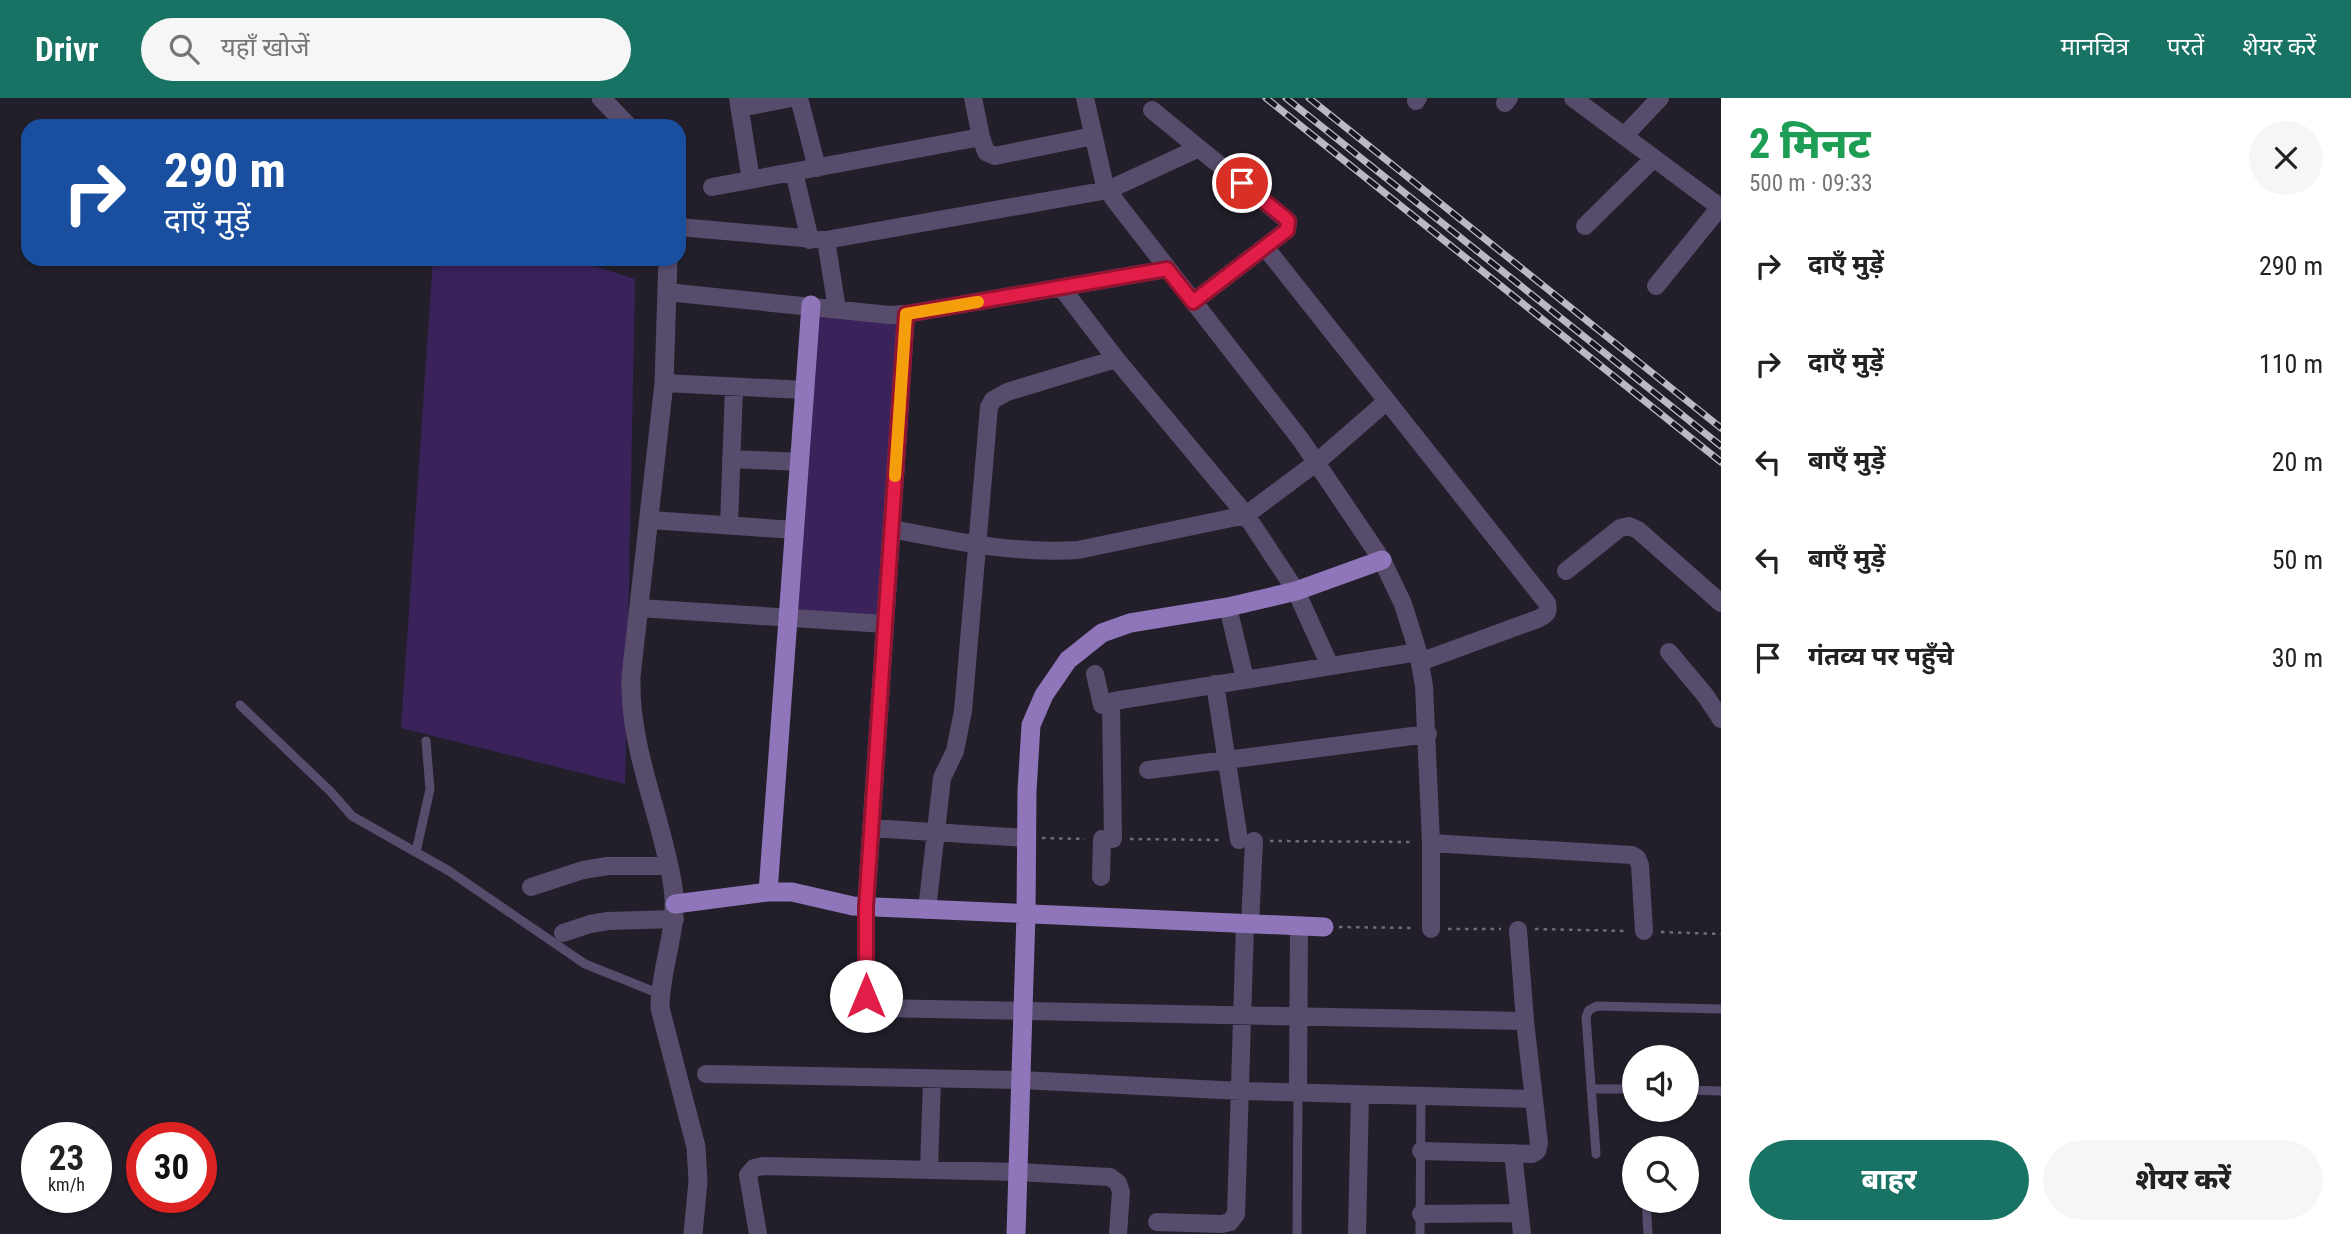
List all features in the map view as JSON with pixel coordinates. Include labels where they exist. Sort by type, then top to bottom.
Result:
[{"type":"main road","points":[[768,892],[811,305]]},
{"type":"main road","points":[[1016,1234],[1027,791],[1031,725],[1044,695],[1068,660],[1102,633],[1130,623],[1228,607],[1296,592],[1382,560]]},
{"type":"main road","points":[[675,912],[768,892],[806,894],[840,905],[866,907],[1324,927]]},
{"type":"street","points":[[601,98],[621,119]]},
{"type":"street","points":[[751,180],[739,103],[791,98]]},
{"type":"street","points":[[799,98],[817,168]]},
{"type":"street","points":[[973,98],[986,152],[995,156],[1093,136]]},
{"type":"street","points":[[1085,98],[1104,183],[1108,190],[1124,215],[1317,462],[1382,560],[1403,604],[1419,657],[1424,686],[1428,734],[1431,929]]},
{"type":"street","points":[[1573,98],[1721,207],[1656,286]]},
{"type":"street","points":[[1624,136],[1660,98]]},
{"type":"street","points":[[1152,110],[1288,221],[1287,230],[1193,302]]},
{"type":"street","points":[[712,187],[981,137]]},
{"type":"street","points":[[686,228],[818,240],[1108,190],[1199,148]]},
{"type":"street","points":[[1585,226],[1654,158]]},
{"type":"street","points":[[794,172],[818,240],[837,309]]},
{"type":"street","points":[[1095,674],[1102,705],[1111,704],[1119,699],[1330,666],[1419,657],[1539,618],[1547,614],[1549,609],[1547,603],[1265,247]]},
{"type":"street","points":[[668,266],[664,383],[631,700],[636,738],[668,866],[675,912],[660,994],[663,1024],[696,1147],[698,1181],[693,1234]]},
{"type":"street","points":[[667,292],[880,314],[906,314],[1167,269]]},
{"type":"street","points":[[1061,287],[1116,359],[1247,515],[1296,592],[1330,666]]},
{"type":"street","points":[[906,314],[866,907],[866,996],[878,1009],[1525,1021]]},
{"type":"street","points":[[927,910],[942,778],[955,751],[963,711],[989,407],[993,400],[1007,392],[1116,359]]},
{"type":"street","points":[[664,383],[805,390]]},
{"type":"street","points":[[729,525],[734,387]]},
{"type":"street","points":[[892,529],[976,546],[1057,552],[1247,515],[1317,462],[1387,401]]},
{"type":"street","points":[[731,459],[800,462]]},
{"type":"street","points":[[650,520],[795,530]]},
{"type":"street","points":[[1566,571],[1620,528],[1629,526],[1638,530],[1721,603]]},
{"type":"street","points":[[1228,607],[1245,679]]},
{"type":"street","points":[[639,608],[885,625]]},
{"type":"street","points":[[1669,652],[1721,719]]},
{"type":"street","points":[[1157,1222],[1189,1228],[1230,1222],[1236,1214],[1248,924],[1247,841],[1228,760],[1216,684]]},
{"type":"street","points":[[1101,877],[1108,839],[1111,704]]},
{"type":"street","points":[[1148,770],[1428,734]]},
{"type":"street","points":[[871,828],[1026,838]]},
{"type":"street","points":[[1431,843],[1632,855],[1640,865],[1644,931]]},
{"type":"street","points":[[531,887],[583,870],[608,866],[668,866]]},
{"type":"street","points":[[563,933],[590,924],[675,912]]},
{"type":"street","points":[[1298,1091],[1299,926]]},
{"type":"street","points":[[1421,1151],[1532,1154],[1537,1151],[1539,1143],[1532,1099],[1518,930]]},
{"type":"street","points":[[706,1074],[1021,1080],[1241,1091],[1532,1099]]},
{"type":"street","points":[[929,1170],[932,1079]]},
{"type":"street","points":[[1357,1234],[1360,1094]]},
{"type":"street","points":[[1513,1153],[1522,1234]]},
{"type":"street","points":[[758,1234],[748,1175],[754,1168],[1018,1172],[1110,1177],[1118,1182],[1121,1192],[1118,1234]]},
{"type":"street","points":[[1421,1214],[1520,1213]]},
{"type":"lane","points":[[240,705],[331,792],[352,816],[449,871],[586,964],[660,994]]},
{"type":"lane","points":[[416,852],[430,789],[426,741]]},
{"type":"lane","points":[[1596,1154],[1586,1017],[1589,1010],[1597,1006],[1721,1009]]},
{"type":"lane","points":[[1591,1088],[1622,1089]]},
{"type":"lane","points":[[1699,1090],[1721,1091]]},
{"type":"lane","points":[[1297,1234],[1298,1091]]},
{"type":"lane","points":[[1420,1234],[1421,1096]]},
{"type":"lane","points":[[1647,1213],[1648,1234]]},
{"type":"shaded area","points":[[433,266],[594,266],[635,279],[625,784],[401,728]]},
{"type":"shaded area","points":[[811,305],[906,314],[885,624],[788,618]]},
{"type":"railway","points":[[1266,98],[1721,462]]},
{"type":"railway","points":[[1286,98],[1721,446]]},
{"type":"railway","points":[[1309,98],[1721,428]]},
{"type":"slow traffic","points":[[895,476],[906,314],[978,302]]},
{"type":"route","points":[[866,996],[866,907],[906,314],[1167,269],[1193,302],[1287,230],[1288,221],[1242,183]]}]
